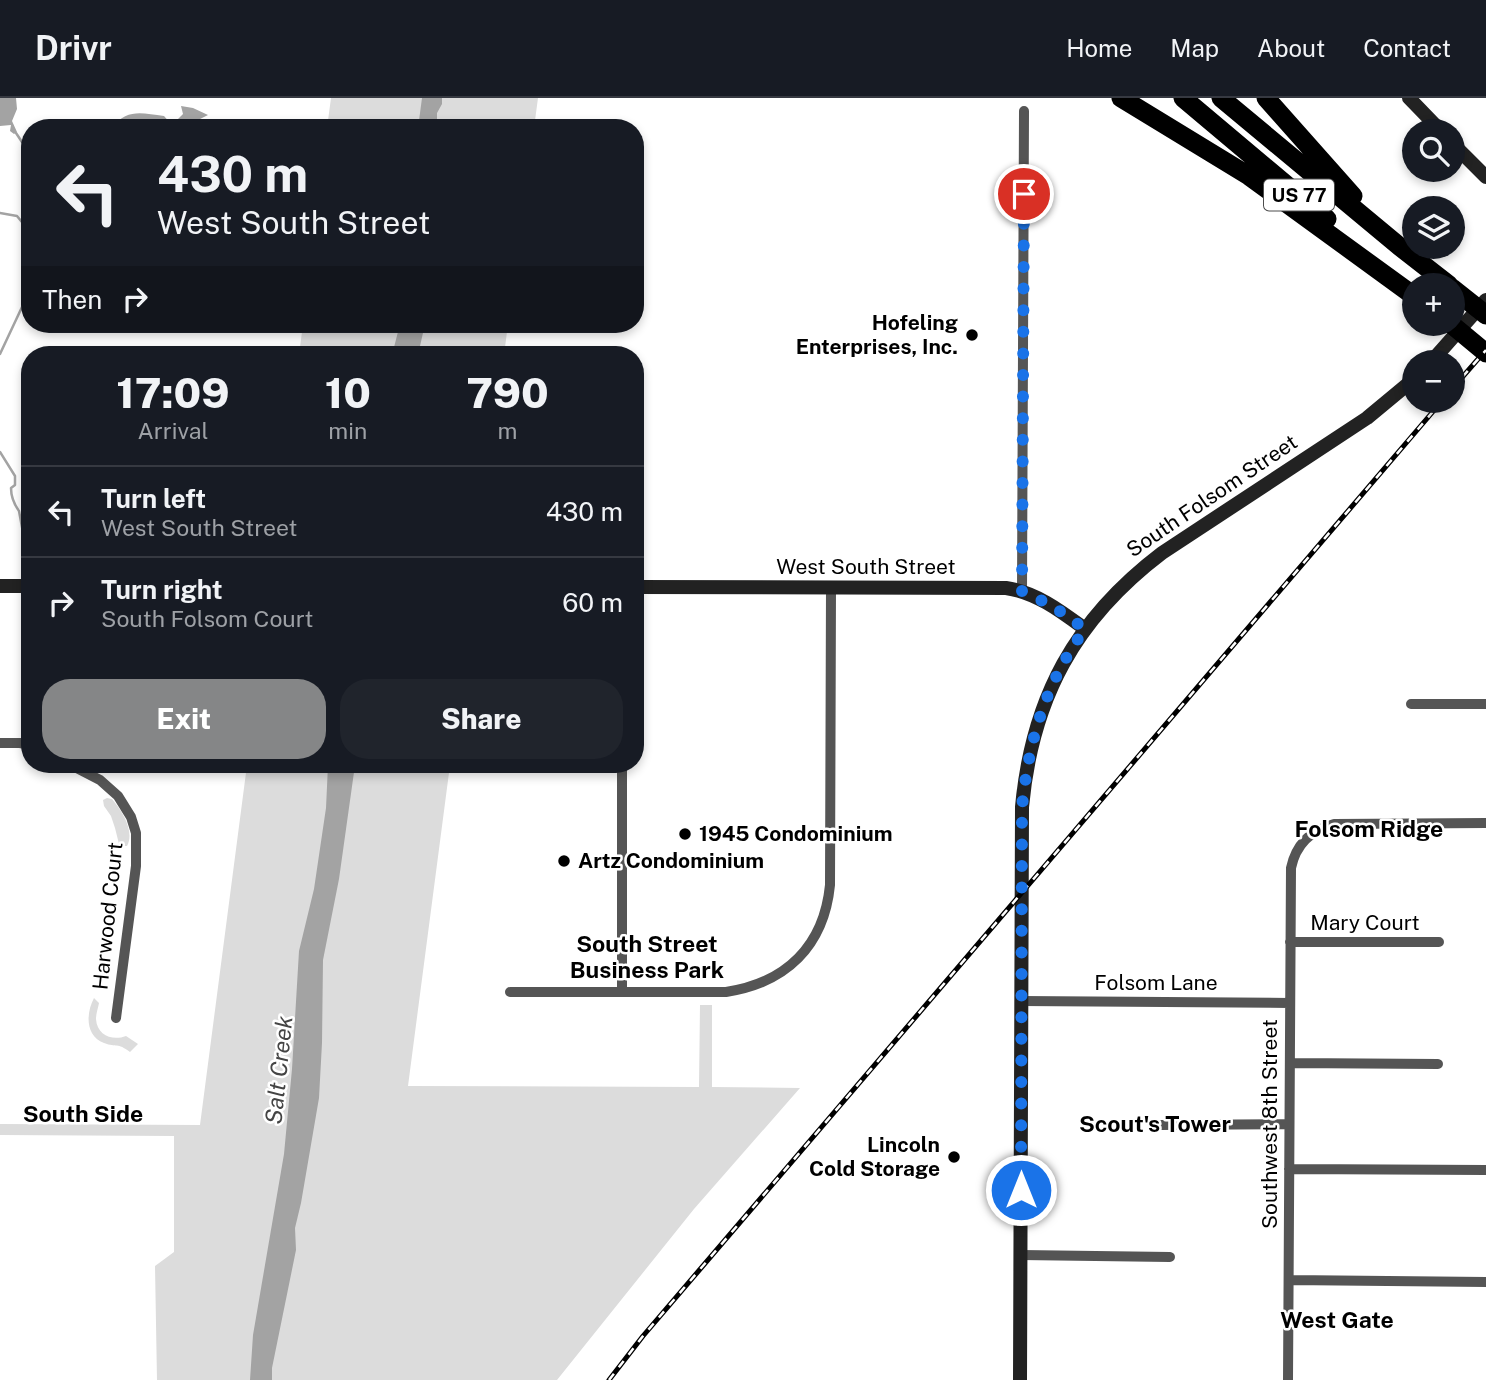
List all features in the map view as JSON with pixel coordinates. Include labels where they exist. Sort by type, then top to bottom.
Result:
[{"type":"highway","points":[[1121,98],[1249,176],[1402,285]]},
{"type":"highway","name":"US 77","points":[[1183,98],[1402,284]]},
{"type":"highway","name":"US 77","points":[[1221,98],[1434,273]]},
{"type":"highway","points":[[1266,98],[1399,246]]},
{"type":"highway","name":"US 77","points":[[1465,298],[1486,315]]},
{"type":"highway","points":[[1465,336],[1486,353]]},
{"type":"street","points":[[1409,98],[1429,119]]},
{"type":"street","points":[[1022,591],[1024,111]]},
{"type":"street","points":[[1465,156],[1486,177]]},
{"type":"street","points":[[1442,350],[1486,300]]},
{"type":"street","name":"South Folsom Street","points":[[1020,1380],[1022,807],[1033,737],[1046,698],[1069,652],[1118,590],[1154,559],[1367,418],[1402,389]]},
{"type":"street","points":[[0,586],[21,586]]},
{"type":"street","name":"West South Street","points":[[644,587],[1006,588],[1022,591],[1051,605],[1085,629]]},
{"type":"street","points":[[510,992],[726,992],[758,985],[800,957],[818,930],[829,900],[831,588]]},
{"type":"street","points":[[1411,704],[1486,704]]},
{"type":"street","points":[[0,743],[21,743]]},
{"type":"street","name":"Harwood Court","points":[[86,773],[110,787],[125,806],[136,833],[136,866],[116,1018]]},
{"type":"street","points":[[622,773],[622,992]]},
{"type":"street","name":"Southwest 8th Street","points":[[1288,1380],[1291,868],[1297,850],[1307,837],[1334,824],[1486,823]]},
{"type":"street","name":"Mary Court","points":[[1290,942],[1439,942]]},
{"type":"street","name":"Folsom Lane","points":[[1021,1001],[1290,1003]]},
{"type":"street","points":[[1290,1063],[1438,1064]]},
{"type":"street","points":[[1159,1125],[1289,1124]]},
{"type":"street","points":[[1289,1169],[1486,1170]]},
{"type":"street","points":[[1021,1255],[1170,1257]]},
{"type":"street","points":[[1289,1280],[1486,1282]]},
{"type":"shaded area","points":[[0,98],[16,98],[17,109],[12,121],[17,132],[14,134],[10,131],[11,125],[0,126]]},
{"type":"shaded area","points":[[331,98],[538,98],[535,119],[328,119]]},
{"type":"shaded area","points":[[422,98],[442,98],[437,119],[419,119]]},
{"type":"shaded area","points":[[181,106],[208,115],[200,119],[178,119],[183,114]]},
{"type":"shaded area","points":[[135,113],[164,116],[167,119],[121,119]]},
{"type":"shaded area","points":[[302,333],[507,333],[505,346],[300,346]]},
{"type":"shaded area","points":[[398,333],[423,333],[420,346],[394,346]]},
{"type":"shaded area","points":[[246,773],[449,773],[408,1086],[699,1087],[700,1005],[712,1005],[712,1087],[800,1088],[694,1209],[557,1380],[157,1380],[155,1266],[174,1252],[174,1136],[0,1135],[0,1124],[200,1125]]},
{"type":"shaded area","points":[[328,773],[354,773],[339,879],[323,960],[319,1098],[295,1228],[296,1250],[272,1368],[272,1380],[250,1380],[253,1335],[284,1154],[299,951],[314,889],[326,808]]},
{"type":"shaded area","points":[[112,799],[126,821],[129,834],[127,846],[119,844],[111,816],[104,806],[103,800]]},
{"type":"shaded area","points":[[94,998],[99,1003],[96,1019],[99,1030],[106,1036],[126,1036],[138,1044],[130,1052],[104,1043],[93,1035],[89,1017]]},
{"type":"waterway","points":[[16,133],[21,140]]},
{"type":"waterway","points":[[0,213],[17,216],[21,221]]},
{"type":"waterway","points":[[0,354],[21,309]]},
{"type":"waterway","points":[[0,452],[15,476],[15,485],[11,488],[21,522]]},
{"type":"railway","points":[[1465,374],[1486,350]]},
{"type":"railway","points":[[609,1380],[643,1336],[1432,413]]},
{"type":"place","name":"Hofeling Enterprises, Inc.","points":[[972,335]]},
{"type":"place","name":"1945 Condominium","points":[[685,834]]},
{"type":"place","name":"Artz Condominium","points":[[564,861]]},
{"type":"place","name":"Lincoln Cold Storage","points":[[954,1157]]},
{"type":"district","name":"Folsom Ridge","points":[[1369,829]]},
{"type":"district","name":"South Street Business Park","points":[[647,957]]},
{"type":"district","name":"South Side","points":[[83,1114]]},
{"type":"district","name":"Scout's Tower","points":[[1155,1124]]},
{"type":"district","name":"West Gate","points":[[1337,1320]]},
{"type":"route","points":[[1021,1190],[1022,807],[1025,779],[1030,750],[1046,698],[1069,652],[1085,629],[1051,605],[1022,591],[1024,194]]},
{"type":"water label","name":"Salt Creek","points":[[279,1070]]}]
